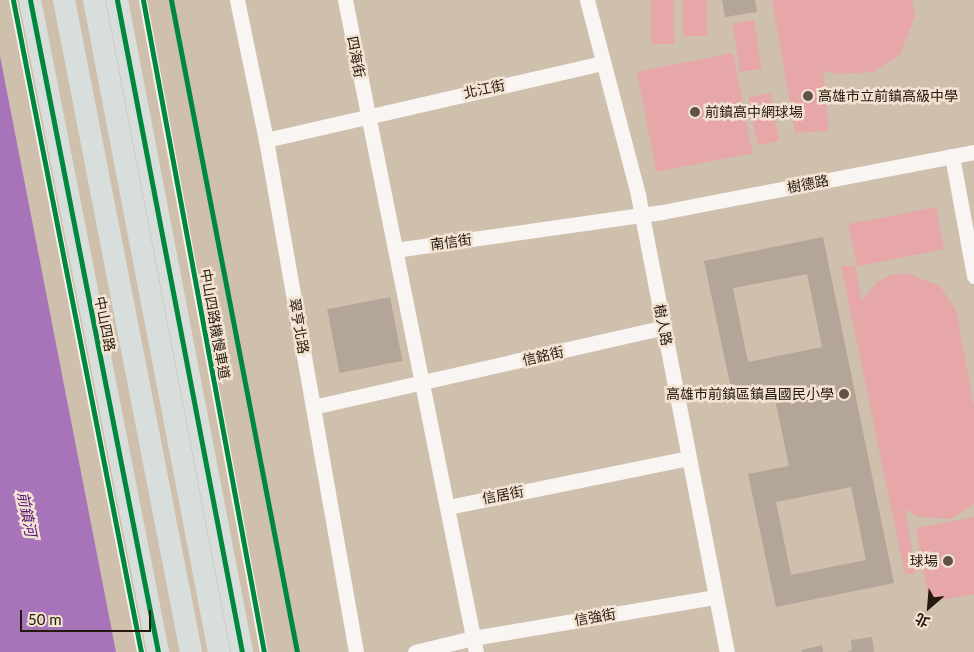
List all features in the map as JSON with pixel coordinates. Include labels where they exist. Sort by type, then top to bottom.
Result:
[{"type":"main road","name":"中山四路","points":[[30,0],[158,652]]},
{"type":"main road","name":"中山四路","points":[[64,0],[191,652]]},
{"type":"main road","points":[[94,0],[219,652]]},
{"type":"main road","points":[[117,0],[242,652]]},
{"type":"street","name":"翠亨北路","points":[[237,0],[266,140],[356,652]]},
{"type":"street","name":"四海街","points":[[345,0],[367,115]]},
{"type":"street","name":"樹人路","points":[[587,0],[601,63],[642,215],[727,652]]},
{"type":"street","name":"北江街","points":[[266,140],[367,115],[601,63]]},
{"type":"street","points":[[367,115],[448,507],[474,645]]},
{"type":"street","name":"樹德路","points":[[642,215],[974,152]]},
{"type":"street","points":[[952,156],[974,276]]},
{"type":"street","name":"南信街","points":[[395,250],[642,215]]},
{"type":"street","name":"信銘街","points":[[313,407],[423,384],[664,327]]},
{"type":"street","name":"信居街","points":[[448,507],[689,458]]},
{"type":"street","name":"信強街","points":[[415,652],[474,645],[716,597]]},
{"type":"lane","points":[[13,0],[141,652]]},
{"type":"lane","name":"中山四路機慢車道","points":[[143,0],[264,652]]},
{"type":"shaded area","points":[[651,0],[674,0],[674,44],[651,44]]},
{"type":"shaded area","points":[[683,0],[707,0],[707,36],[683,36]]},
{"type":"shaded area","points":[[772,0],[912,0],[915,16],[900,55],[873,72],[841,74],[823,71],[829,131],[795,133]]},
{"type":"shaded area","points":[[754,20],[762,68],[740,72],[732,23]]},
{"type":"shaded area","name":"前鎮高中網球場","points":[[733,53],[752,153],[656,172],[637,72]]},
{"type":"shaded area","points":[[770,93],[779,141],[758,145],[748,97]]},
{"type":"shaded area","points":[[936,207],[944,249],[857,266],[849,224]]},
{"type":"shaded area","points":[[841,266],[855,266],[862,301],[877,282],[890,275],[907,273],[940,286],[956,310],[974,406],[974,504],[951,519],[919,517],[905,509],[916,573],[905,575]]},
{"type":"shaded area","name":"球場","points":[[974,517],[974,594],[929,602],[916,528]]},
{"type":"water","name":"前鎮河","points":[[0,56],[116,652],[0,652]]},
{"type":"building","points":[[722,0],[755,0],[757,12],[725,17]]},
{"type":"building","points":[[823,237],[894,583],[776,607],[748,474],[789,466],[772,385],[732,393],[704,261]],"holes":[[[807,274],[822,347],[748,362],[733,288]],[[851,487],[866,560],[791,575],[776,502]]]},
{"type":"building","points":[[390,297],[402,361],[340,373],[327,309]]},
{"type":"building","points":[[872,637],[874,652],[847,652],[852,650],[851,640]]},
{"type":"building","points":[[822,645],[823,652],[802,652],[802,650]]},
{"type":"cycle path","points":[[13,0],[141,652]]},
{"type":"cycle path","points":[[30,0],[158,652]]},
{"type":"cycle path","points":[[117,0],[242,652]]},
{"type":"cycle path","points":[[143,0],[264,652]]},
{"type":"cycle path","points":[[171,0],[297,652]]},
{"type":"place","name":"高雄市立前鎮高級中學","points":[[808,96]]},
{"type":"place","name":"前鎮高中網球場","points":[[695,112]]},
{"type":"place","name":"高雄市前鎮區鎮昌國民小學","points":[[844,394]]},
{"type":"place","name":"球場","points":[[948,561]]}]
